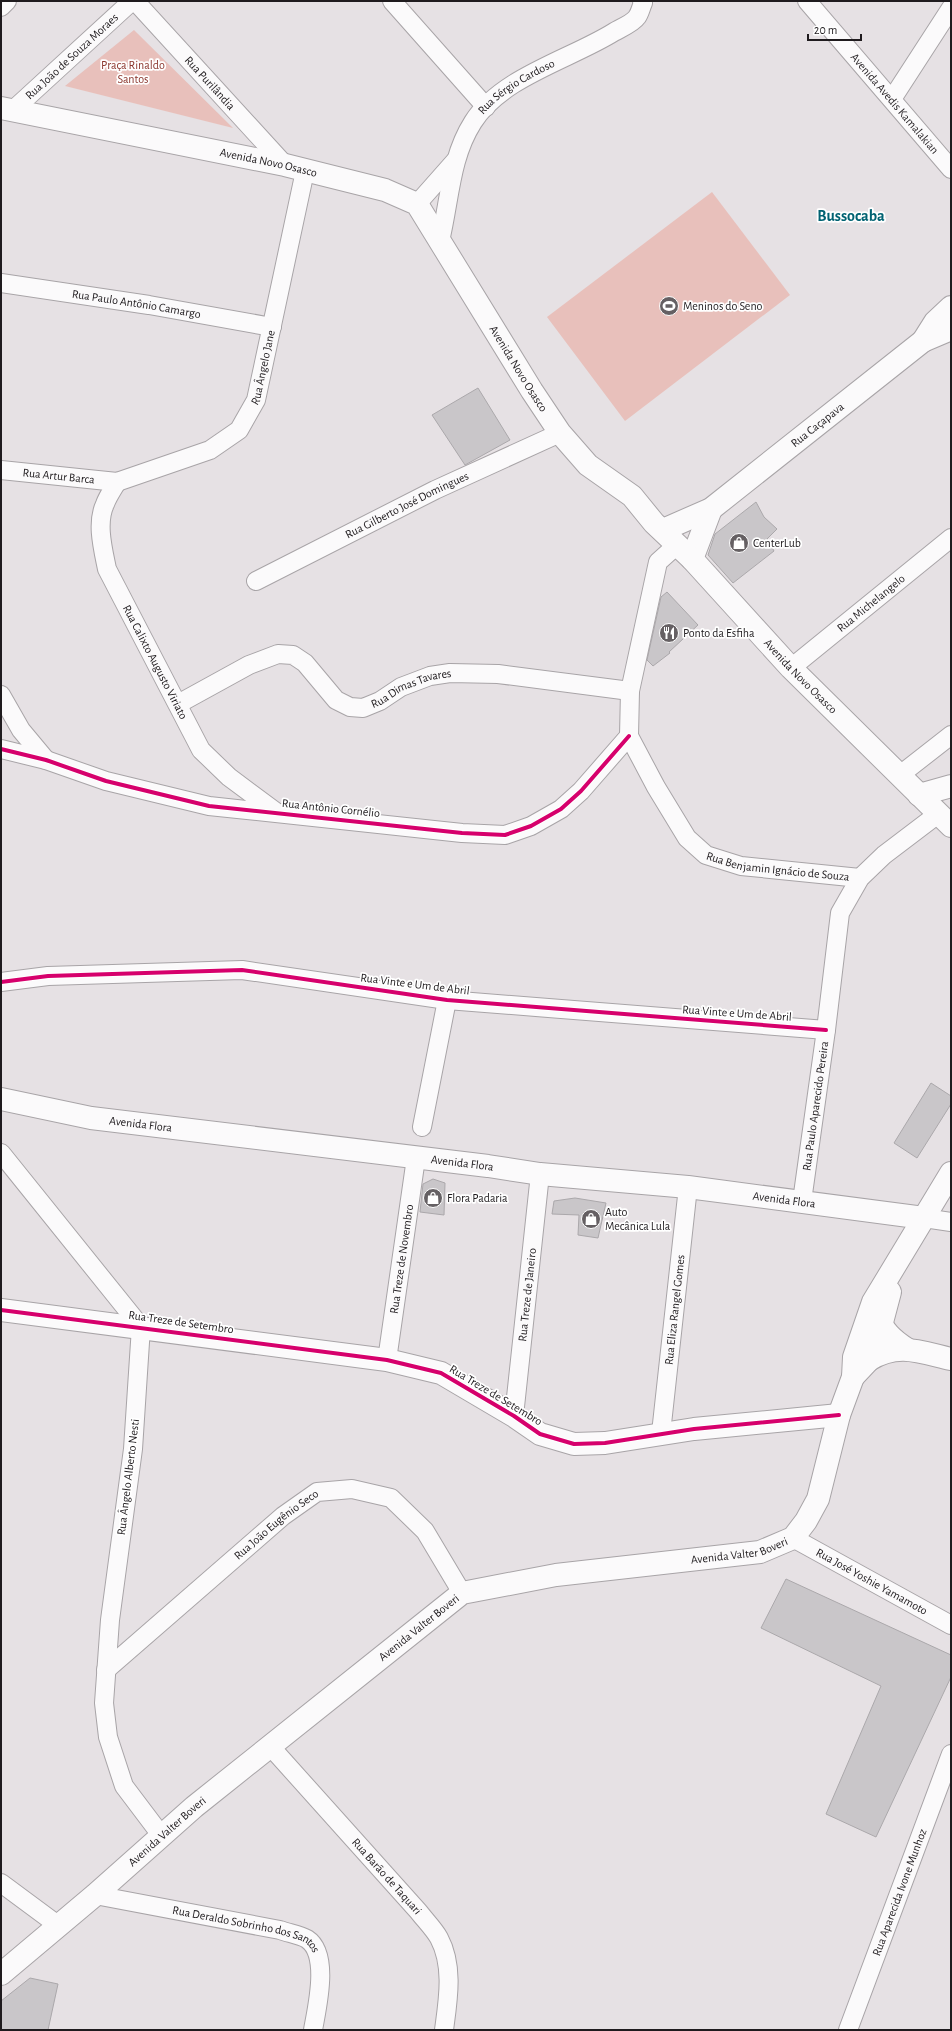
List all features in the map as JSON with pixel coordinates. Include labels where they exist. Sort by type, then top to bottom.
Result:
[{"type":"main road","name":"Avenida Novo Osasco","points":[[6,110],[295,168],[378,188],[418,204],[532,391],[560,433],[588,465],[632,496],[654,523],[678,544],[791,668],[919,795]]},
{"type":"main road","name":"Rua Caçapava","points":[[923,341],[935,322],[951,307]]},
{"type":"main road","name":"Rua Caçapava","points":[[678,544],[710,509],[923,341],[951,329]]},
{"type":"main road","points":[[678,544],[710,509]]},
{"type":"main road","points":[[919,795],[951,786]]},
{"type":"main road","points":[[919,795],[945,820]]},
{"type":"main road","name":"Avenida Flora","points":[[1,1100],[91,1118],[488,1166],[540,1174],[688,1187],[924,1218]]},
{"type":"main road","name":"Avenida Valter Boveri","points":[[1,1974],[95,1895],[161,1835],[462,1593],[556,1575],[760,1552],[793,1538],[806,1521],[818,1499],[839,1415],[853,1377],[854,1357],[873,1302],[951,1173]]},
{"type":"main road","name":"Avenida Valter Boveri","points":[[853,1377],[869,1360],[889,1301],[893,1271]]},
{"type":"main road","points":[[873,1302],[881,1326],[896,1342],[907,1350]]},
{"type":"main road","name":"Rua Treze de Setembro","points":[[1,1310],[387,1360],[441,1373],[514,1416],[540,1434],[574,1444],[606,1442],[661,1433],[839,1415]]},
{"type":"main road","points":[[869,1360],[888,1350],[907,1350],[951,1358]]},
{"type":"street","points":[[1,7],[7,1]]},
{"type":"street","name":"Rua João de Souza Moraes","points":[[6,110],[133,1]]},
{"type":"street","name":"Rua Purilândia","points":[[133,1],[295,168]]},
{"type":"street","points":[[392,1],[486,107]]},
{"type":"street","name":"Rua Sérgio Cardoso","points":[[440,241],[448,211],[454,161],[461,143],[473,121],[510,85],[602,39],[637,18],[643,3],[642,1]]},
{"type":"street","name":"Avenida Avedis Kamalakian","points":[[807,1],[951,169]]},
{"type":"street","points":[[892,99],[951,8]]},
{"type":"street","name":"Rua Sérgio Cardoso","points":[[418,204],[454,161]]},
{"type":"street","name":"Rua Ângelo Jane","points":[[117,482],[210,450],[239,430],[256,400],[272,327],[295,168]]},
{"type":"street","name":"Rua Paulo Antônio Camargo","points":[[1,283],[149,305],[272,327]]},
{"type":"street","name":"Rua Gilberto José Domingues","points":[[256,581],[435,490],[560,433]]},
{"type":"street","name":"Rua Artur Barca","points":[[1,470],[117,482]]},
{"type":"street","name":"Rua Calixto Augusto Viriato","points":[[117,482],[104,505],[102,522],[102,542],[107,569],[201,750],[229,777],[276,812]]},
{"type":"street","name":"Rua Michelangelo","points":[[791,668],[951,538]]},
{"type":"street","points":[[629,736],[630,691],[658,562],[678,544]]},
{"type":"street","name":"Rua Dimas Tavares","points":[[178,704],[249,665],[278,654],[293,655],[305,663],[336,700],[350,706],[363,708],[380,701],[401,687],[430,676],[450,673],[498,674],[630,691]]},
{"type":"street","points":[[1,695],[21,730],[46,760]]},
{"type":"street","points":[[900,776],[951,735]]},
{"type":"street","name":"Rua Antônio Cornélio","points":[[1,749],[46,760],[106,781],[209,806],[462,833],[505,835],[531,826],[561,809],[581,791],[629,736]]},
{"type":"street","name":"Rua Benjamin Ignácio de Souza","points":[[629,736],[687,838],[706,855],[741,866],[860,878]]},
{"type":"street","name":"Rua Paulo Aparecido Pereira","points":[[802,1202],[826,1030],[840,913],[860,878],[884,855],[945,820]]},
{"type":"street","name":"Rua Vinte e Um de Abril","points":[[1,982],[48,976],[242,970],[447,1000],[826,1030]]},
{"type":"street","points":[[422,1127],[447,1000]]},
{"type":"street","points":[[1,1154],[141,1327]]},
{"type":"street","name":"Rua Treze de Novembro","points":[[387,1360],[416,1158]]},
{"type":"street","name":"Rua Treze de Janeiro","points":[[514,1416],[540,1174]]},
{"type":"street","name":"Rua Eliza Rangel Gomes","points":[[661,1433],[688,1187]]},
{"type":"street","points":[[924,1218],[951,1222]]},
{"type":"street","name":"Rua Ângelo Alberto Nesti","points":[[141,1327],[133,1450],[110,1620],[104,1703],[108,1737],[124,1786],[161,1835]]},
{"type":"street","name":"Rua João Eugênio Seco","points":[[106,1670],[283,1516],[318,1492],[352,1489],[391,1498],[425,1531],[462,1593]]},
{"type":"street","name":"Rua José Yoshie Yamamoto","points":[[793,1538],[951,1625]]},
{"type":"street","name":"Rua Barão de Taquari","points":[[270,1746],[418,1911],[439,1938],[448,1965],[448,1997],[444,2030]]},
{"type":"street","name":"Rua Aparecida Ivone Munhoz","points":[[848,2030],[951,1754]]},
{"type":"street","points":[[1,1883],[58,1926]]},
{"type":"street","name":"Rua Deraldo Sobrinho dos Santos","points":[[95,1895],[280,1930],[306,1939],[317,1949],[320,1969],[313,2030]]},
{"type":"green space","name":"Praça Rinaldo Santos","points":[[134,30],[233,128],[65,86]]},
{"type":"green space","name":"Meninos do Seno","points":[[712,192],[790,295],[625,421],[547,317]]},
{"type":"building","points":[[478,388],[510,440],[465,465],[432,415]]},
{"type":"building","name":"CenterLub","points":[[756,502],[764,517],[777,529],[767,539],[774,551],[733,583],[708,555],[715,534]]},
{"type":"building","name":"Ponto da Esfiha","points":[[667,592],[698,625],[669,652],[670,653],[653,666],[647,660],[661,597]]},
{"type":"building","points":[[931,1083],[951,1096],[951,1104],[917,1158],[894,1143]]},
{"type":"building","name":"Flora Padaria","points":[[433,1179],[445,1183],[444,1215],[420,1212],[423,1184]]},
{"type":"building","name":"Auto Mecânica Lula","points":[[575,1198],[606,1203],[598,1238],[578,1235],[579,1215],[552,1214],[554,1201]]},
{"type":"building","points":[[786,1579],[951,1655],[951,1677],[876,1837],[826,1814],[881,1686],[761,1628]]},
{"type":"building","points":[[30,1978],[58,1984],[48,2030],[1,2030],[1,2001]]},
{"type":"cycle path","points":[[1,749],[46,760],[106,781],[209,806],[462,833],[505,835],[531,826],[561,809],[581,791],[629,736]]},
{"type":"cycle path","points":[[1,982],[48,976],[242,970],[447,1000],[826,1030]]},
{"type":"cycle path","points":[[1,1310],[387,1360],[441,1373],[514,1416],[540,1434],[574,1444],[605,1443],[694,1429],[839,1415]]},
{"type":"place","name":"Meninos do Seno","points":[[669,306]]},
{"type":"place","name":"CenterLub","points":[[739,543]]},
{"type":"place","name":"Ponto da Esfiha","points":[[669,633]]},
{"type":"place","name":"Flora Padaria","points":[[433,1198]]},
{"type":"place","name":"Auto Mecânica Lula","points":[[591,1219]]},
{"type":"district","name":"Bussocaba","points":[[851,216]]}]
